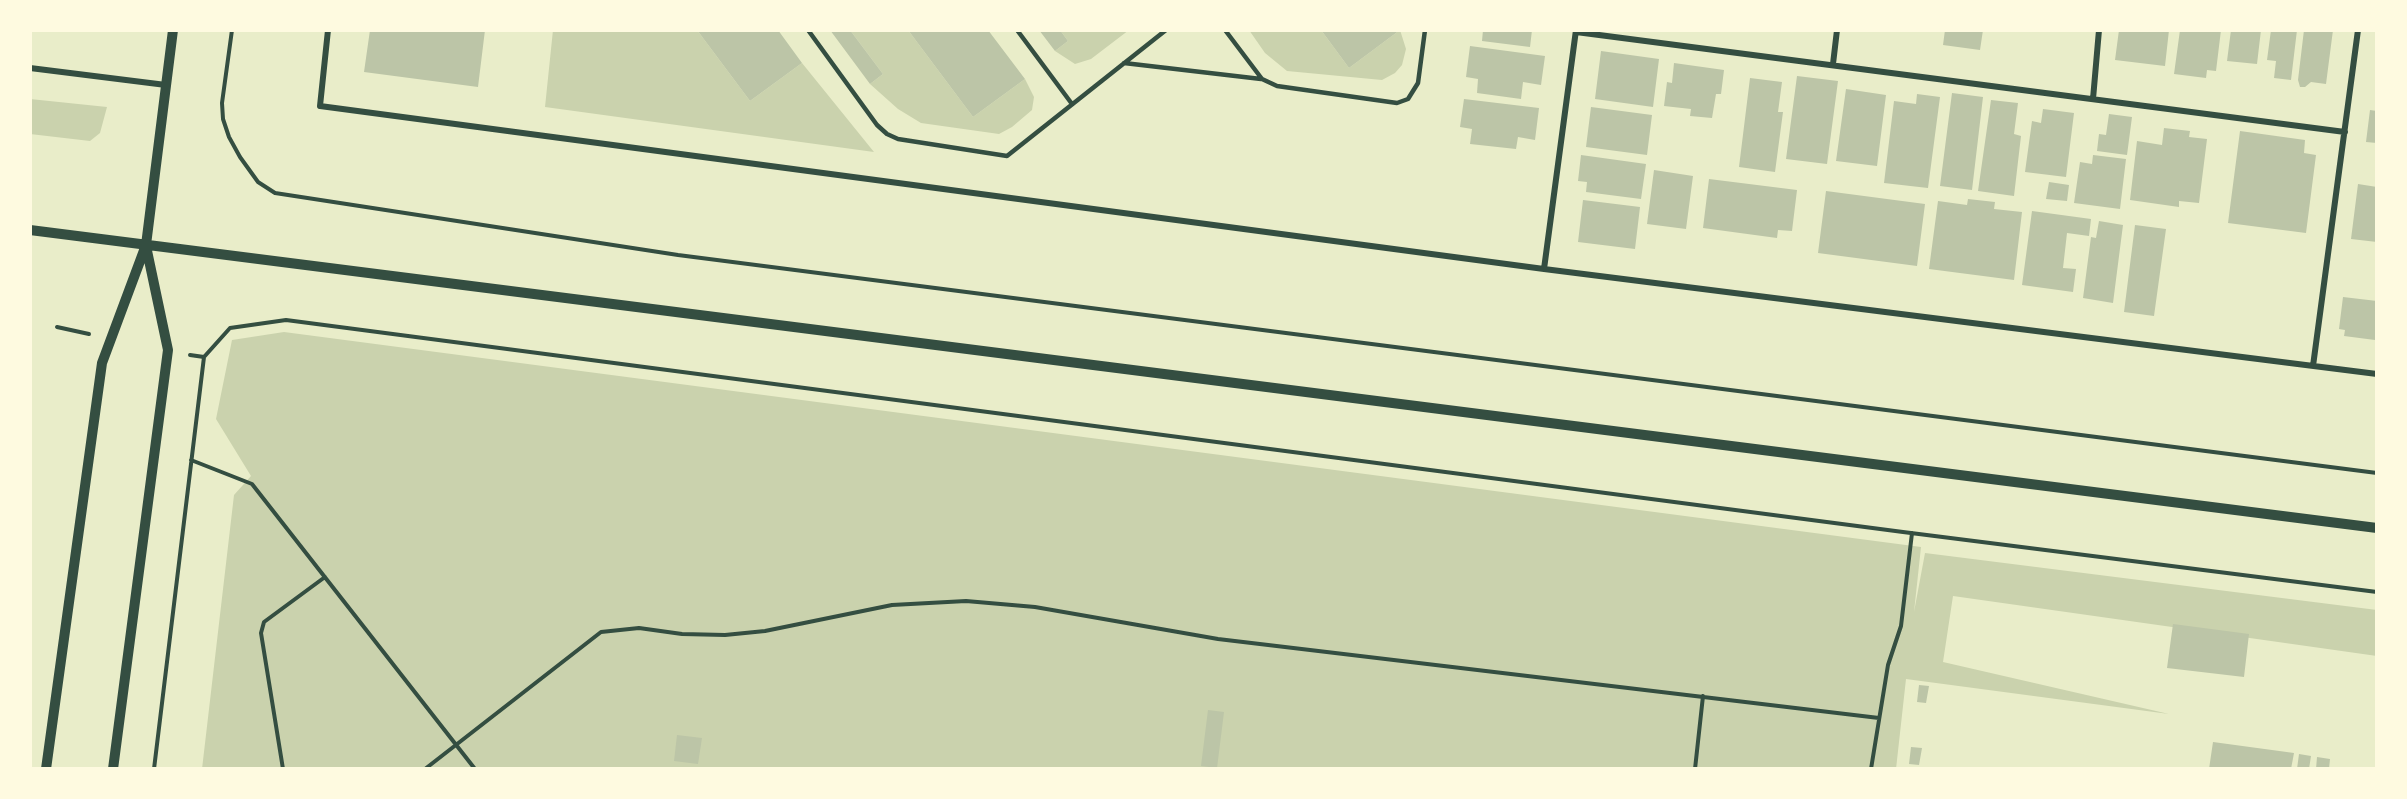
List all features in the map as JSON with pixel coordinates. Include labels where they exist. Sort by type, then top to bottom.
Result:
[{"type":"street","points":[[46,769],[57,676],[102,363],[146,245],[173,30]]},
{"type":"street","points":[[328,30],[320,106],[1544,269],[2377,374]]},
{"type":"street","points":[[1833,64],[1837,30]]},
{"type":"street","points":[[2093,99],[2099,30]]},
{"type":"street","points":[[2313,366],[2358,30]]},
{"type":"street","points":[[1544,269],[1576,31],[2345,132]]},
{"type":"street","points":[[30,68],[167,86]]},
{"type":"street","points":[[30,230],[2377,528]]},
{"type":"street","points":[[113,769],[168,350],[146,245]]},
{"type":"lane","points":[[807,30],[877,124],[887,134],[898,139],[1007,156],[1166,30]]},
{"type":"lane","points":[[1017,30],[1072,104]]},
{"type":"lane","points":[[1225,30],[1262,79]]},
{"type":"lane","points":[[1124,63],[1262,79],[1277,86],[1397,103],[1408,99],[1418,83],[1425,30]]},
{"type":"path","points":[[232,30],[222,103],[223,119],[229,137],[240,157],[258,182],[275,193],[678,255],[2377,473]]},
{"type":"path","points":[[154,769],[204,357],[230,328],[286,320],[1912,534],[2377,592]]},
{"type":"path","points":[[191,460],[252,484],[476,769]]},
{"type":"path","points":[[1871,769],[1888,665],[1901,626],[1912,534]]},
{"type":"path","points":[[283,769],[261,633],[264,622],[324,577]]},
{"type":"path","points":[[425,769],[601,632],[639,628],[682,634],[725,635],[765,631],[892,604],[966,601],[1035,607],[1218,639],[1879,718]]},
{"type":"path","points":[[1695,769],[1703,696]]},
{"type":"green space","points":[[553,30],[697,30],[750,101],[802,63],[874,152],[545,107]]},
{"type":"green space","points":[[850,30],[908,30],[973,117],[1025,79],[1034,97],[1032,110],[1012,127],[999,134],[921,123],[898,109],[870,84],[883,74]]},
{"type":"green space","points":[[1060,30],[1129,30],[1091,59],[1075,64],[1055,51],[1068,41]]},
{"type":"green space","points":[[1249,30],[1321,30],[1349,68],[1400,30],[1406,49],[1402,65],[1395,73],[1382,80],[1287,71],[1265,53]]},
{"type":"green space","points":[[30,99],[107,107],[100,133],[90,141],[30,134]]},
{"type":"green space","points":[[284,332],[1921,547],[1914,612],[1925,553],[2377,610],[2377,656],[1953,596],[1943,662],[2169,714],[1906,679],[1896,769],[202,769],[234,495],[251,476],[216,419],[232,340]]},
{"type":"building","points":[[370,30],[485,30],[478,87],[364,72]]},
{"type":"building","points":[[697,30],[778,30],[802,63],[750,101]]},
{"type":"building","points":[[830,30],[850,30],[883,74],[870,84]]},
{"type":"building","points":[[908,30],[988,30],[1025,79],[973,117]]},
{"type":"building","points":[[1039,30],[1060,30],[1068,41],[1055,51]]},
{"type":"building","points":[[1321,30],[1400,30],[1349,68]]},
{"type":"building","points":[[1483,30],[1532,30],[1530,47],[1482,41]]},
{"type":"building","points":[[1945,30],[1983,30],[1980,50],[1943,45]]},
{"type":"building","points":[[2119,30],[2169,30],[2165,66],[2115,60]]},
{"type":"building","points":[[2180,30],[2221,30],[2216,71],[2207,70],[2206,78],[2174,74]]},
{"type":"building","points":[[2231,30],[2261,30],[2257,64],[2227,61]]},
{"type":"building","points":[[2271,30],[2297,30],[2291,80],[2274,78],[2276,61],[2267,60]]},
{"type":"building","points":[[2304,30],[2333,30],[2326,84],[2311,82],[2305,87],[2300,87],[2298,80]]},
{"type":"building","points":[[1470,46],[1545,56],[1541,85],[1523,82],[1521,99],[1477,93],[1478,79],[1466,77]]},
{"type":"building","points":[[1601,51],[1659,59],[1653,107],[1595,99]]},
{"type":"building","points":[[1674,63],[1724,70],[1721,94],[1716,94],[1712,118],[1690,116],[1691,109],[1664,106],[1667,82],[1672,83]]},
{"type":"building","points":[[1797,76],[1838,81],[1827,164],[1786,159]]},
{"type":"building","points":[[1750,78],[1782,82],[1778,112],[1783,112],[1775,172],[1739,167]]},
{"type":"building","points":[[1846,89],[1886,95],[1877,166],[1836,161]]},
{"type":"building","points":[[1952,93],[1983,97],[1972,190],[1940,186]]},
{"type":"building","points":[[1917,94],[1940,97],[1928,188],[1884,183],[1894,101],[1916,104]]},
{"type":"building","points":[[1464,99],[1539,108],[1535,140],[1518,137],[1516,149],[1470,144],[1472,129],[1460,127]]},
{"type":"building","points":[[1991,100],[2018,103],[2014,134],[2021,136],[2014,196],[1978,191]]},
{"type":"building","points":[[1591,107],[1652,115],[1647,155],[1586,147]]},
{"type":"building","points":[[2043,109],[2074,113],[2066,177],[2025,172],[2032,121],[2041,123]]},
{"type":"building","points":[[2370,110],[2377,111],[2377,143],[2366,142]]},
{"type":"building","points":[[2109,114],[2132,117],[2127,155],[2097,151],[2099,134],[2106,135]]},
{"type":"building","points":[[2164,128],[2190,131],[2189,137],[2207,139],[2199,203],[2179,201],[2179,207],[2130,200],[2137,141],[2162,145]]},
{"type":"building","points":[[2240,131],[2305,140],[2304,153],[2316,155],[2306,233],[2228,223]]},
{"type":"building","points":[[1581,155],[1646,164],[1641,199],[1586,192],[1587,182],[1578,181]]},
{"type":"building","points":[[2093,155],[2126,159],[2120,209],[2074,203],[2080,162],[2092,164]]},
{"type":"building","points":[[1654,170],[1693,176],[1686,229],[1647,224]]},
{"type":"building","points":[[1709,179],[1797,190],[1792,231],[1778,230],[1777,238],[1703,228]]},
{"type":"building","points":[[2049,182],[2069,185],[2067,201],[2046,199]]},
{"type":"building","points":[[2358,184],[2377,187],[2377,242],[2351,239]]},
{"type":"building","points":[[1826,191],[1925,204],[1917,266],[1818,253]]},
{"type":"building","points":[[1968,199],[1995,202],[1994,209],[2022,212],[2014,280],[1929,269],[1938,201],[1967,205]]},
{"type":"building","points":[[1583,200],[1640,207],[1635,249],[1578,242]]},
{"type":"building","points":[[2032,211],[2091,219],[2089,236],[2067,233],[2063,268],[2076,269],[2073,292],[2022,285]]},
{"type":"building","points":[[2099,221],[2123,225],[2113,303],[2083,298],[2091,237],[2096,238]]},
{"type":"building","points":[[2135,225],[2166,229],[2154,316],[2124,312]]},
{"type":"building","points":[[2343,297],[2377,301],[2375,340],[2344,336],[2345,330],[2339,329]]},
{"type":"building","points":[[2173,624],[2249,634],[2244,677],[2167,668]]},
{"type":"building","points":[[1919,685],[1929,686],[1926,703],[1917,702]]},
{"type":"building","points":[[1208,710],[1224,712],[1217,768],[1201,766]]},
{"type":"building","points":[[677,735],[702,738],[698,764],[674,761]]},
{"type":"building","points":[[2213,742],[2294,753],[2291,769],[2209,769]]},
{"type":"building","points":[[1911,747],[1922,748],[1919,765],[1909,764]]},
{"type":"building","points":[[2299,754],[2311,756],[2309,769],[2297,769]]},
{"type":"building","points":[[2317,757],[2330,759],[2329,769],[2316,769]]}]
